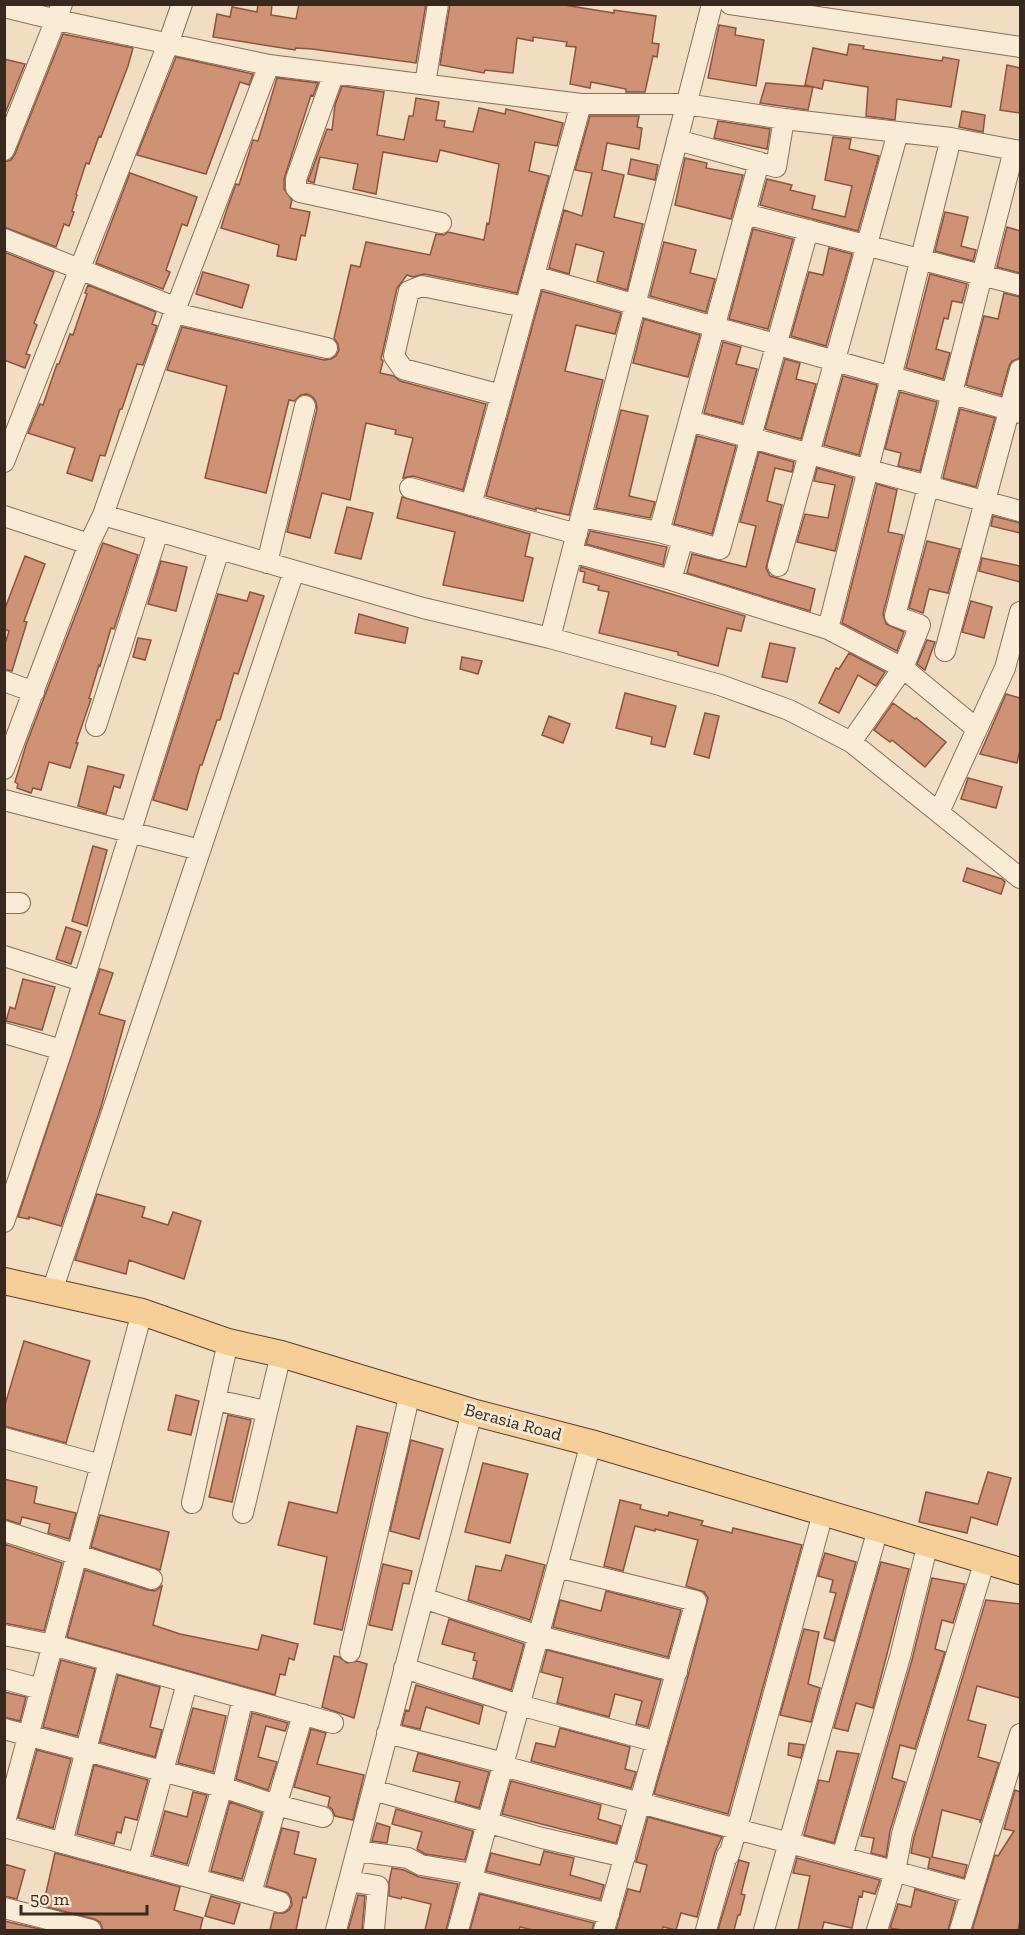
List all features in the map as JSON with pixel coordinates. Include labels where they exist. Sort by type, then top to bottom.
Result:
[{"type":"main road","name":"Berasia Road","points":[[4,1281],[142,1312],[228,1342],[281,1354],[472,1412],[591,1443],[1020,1571]]},
{"type":"street","points":[[4,462],[9,439],[81,269],[182,4]]},
{"type":"street","points":[[425,84],[438,4]]},
{"type":"street","points":[[550,638],[712,4]]},
{"type":"street","points":[[730,4],[1020,47]]},
{"type":"street","points":[[4,7],[60,12],[168,44],[269,65],[581,104],[686,104],[784,119],[951,138],[1017,150],[982,275],[895,616],[920,625],[903,668],[851,742]]},
{"type":"street","points":[[4,150],[12,111],[60,12]]},
{"type":"street","points":[[4,769],[89,544],[103,515],[176,311],[269,65]]},
{"type":"street","points":[[334,73],[296,179],[296,188],[300,192],[441,223]]},
{"type":"street","points":[[471,505],[581,104]]},
{"type":"street","points":[[676,140],[776,166],[784,119]]},
{"type":"street","points":[[778,567],[898,132]]},
{"type":"street","points":[[828,628],[951,138]]},
{"type":"street","points":[[659,532],[759,162]]},
{"type":"street","points":[[745,214],[1020,285]]},
{"type":"street","points":[[576,534],[659,532],[720,549],[808,230]]},
{"type":"street","points":[[4,239],[81,269],[176,311],[327,348]]},
{"type":"street","points":[[534,276],[1016,412]]},
{"type":"street","points":[[501,395],[403,369],[394,356],[409,291],[422,286],[525,307]]},
{"type":"street","points":[[945,651],[984,501],[1016,412],[1020,370]]},
{"type":"street","points":[[267,563],[305,405]]},
{"type":"street","points":[[689,421],[1020,511]]},
{"type":"street","points":[[410,488],[576,534],[671,580],[828,628],[903,668],[977,729]]},
{"type":"street","points":[[103,515],[423,608],[550,638],[720,685],[789,710],[851,742],[1020,878]]},
{"type":"street","points":[[4,516],[89,544]]},
{"type":"street","points":[[96,726],[158,532]]},
{"type":"street","points":[[671,580],[683,539]]},
{"type":"street","points":[[4,1222],[62,1050],[219,550]]},
{"type":"street","points":[[52,1291],[294,571]]},
{"type":"street","points":[[939,812],[977,729],[1013,670],[1020,612]]},
{"type":"street","points":[[4,681],[34,692]]},
{"type":"street","points":[[4,800],[200,850]]},
{"type":"street","points":[[4,956],[82,981]]},
{"type":"street","points":[[4,1033],[62,1050]]},
{"type":"street","points":[[142,1312],[4,1827],[280,1902]]},
{"type":"street","points":[[192,1503],[228,1342]]},
{"type":"street","points":[[243,1513],[281,1354]]},
{"type":"street","points":[[350,1652],[410,1393]]},
{"type":"street","points":[[215,1400],[266,1411]]},
{"type":"street","points":[[336,1930],[472,1412]]},
{"type":"street","points":[[4,1438],[101,1465]]},
{"type":"street","points":[[458,1930],[591,1443]]},
{"type":"street","points":[[706,1930],[727,1854],[729,1855],[823,1513]]},
{"type":"street","points":[[764,1930],[878,1529]]},
{"type":"street","points":[[4,1531],[152,1579]]},
{"type":"street","points":[[842,1857],[900,1657],[928,1543]]},
{"type":"street","points":[[877,1930],[895,1872],[902,1834],[985,1560]]},
{"type":"street","points":[[357,1851],[408,1858],[421,1864],[473,1877],[607,1922],[696,1601],[557,1567]]},
{"type":"street","points":[[423,1598],[539,1636],[676,1672]]},
{"type":"street","points":[[4,1635],[53,1645],[333,1723]]},
{"type":"street","points":[[63,1843],[109,1661]]},
{"type":"street","points":[[404,1668],[519,1705],[657,1742]]},
{"type":"street","points":[[4,1679],[41,1689]]},
{"type":"street","points":[[138,1863],[187,1683]]},
{"type":"street","points":[[196,1878],[222,1786],[243,1698]]},
{"type":"street","points":[[251,1893],[303,1714]]},
{"type":"street","points":[[4,1730],[222,1786],[276,1805],[322,1817]]},
{"type":"street","points":[[387,1733],[971,1893]]},
{"type":"street","points":[[960,1930],[1019,1741]]},
{"type":"street","points":[[373,1790],[542,1838],[625,1857]]},
{"type":"street","points":[[349,1881],[378,1886],[374,1930]]},
{"type":"street","points":[[4,1908],[91,1930]]},
{"type":"building","points":[[258,4],[272,4],[271,15],[296,19],[299,4],[426,4],[416,63],[312,49],[296,48],[295,50],[213,37],[217,14],[230,17],[232,7],[257,12]]},
{"type":"building","points":[[450,4],[558,4],[614,13],[614,10],[656,16],[652,43],[659,44],[657,57],[653,56],[645,92],[626,92],[626,89],[591,82],[590,88],[570,84],[576,47],[566,46],[567,42],[533,37],[533,41],[517,38],[513,73],[485,70],[484,73],[440,65]]},
{"type":"building","points":[[719,25],[736,28],[735,35],[764,40],[756,86],[708,78]]},
{"type":"building","points":[[63,34],[133,48],[101,137],[99,136],[89,164],[86,163],[69,226],[64,224],[56,247],[4,227],[4,162],[11,160],[15,154]]},
{"type":"building","points":[[849,44],[864,46],[863,49],[942,61],[943,57],[959,60],[951,107],[897,99],[895,120],[866,116],[868,87],[824,80],[822,89],[805,85],[813,48],[847,55]]},
{"type":"building","points":[[176,57],[253,74],[249,85],[240,82],[206,174],[137,155]]},
{"type":"building","points":[[4,59],[25,64],[4,116]]},
{"type":"building","points":[[1007,65],[1020,68],[1020,113],[1000,110]]},
{"type":"building","points":[[277,78],[318,83],[313,96],[311,95],[284,179],[284,189],[292,200],[290,208],[310,212],[305,236],[301,235],[296,260],[277,256],[279,245],[221,228],[236,184],[239,185],[253,140],[258,141]]},
{"type":"building","points":[[766,83],[813,87],[808,110],[760,103]]},
{"type":"building","points":[[342,86],[384,92],[377,135],[404,140],[409,116],[413,116],[416,98],[439,102],[436,120],[445,121],[444,127],[473,132],[479,108],[505,114],[506,109],[563,123],[557,146],[535,142],[529,171],[549,176],[517,293],[424,274],[413,277],[407,275],[397,288],[380,373],[394,376],[400,381],[486,404],[463,490],[413,476],[403,478],[413,438],[395,434],[396,430],[366,423],[350,500],[322,493],[310,538],[287,532],[317,409],[313,397],[307,394],[301,395],[294,401],[289,400],[266,493],[205,478],[227,386],[167,370],[182,327],[324,360],[331,359],[339,350],[334,338],[351,265],[360,267],[366,242],[430,255],[436,234],[444,235],[448,232],[484,240],[487,223],[489,224],[499,164],[440,150],[437,162],[383,152],[376,194],[353,189],[358,164],[320,157],[314,183],[308,181],[327,129],[332,130],[335,105]]},
{"type":"building","points":[[962,111],[985,115],[983,132],[959,127]]},
{"type":"building","points":[[590,116],[639,116],[637,127],[642,128],[639,149],[607,143],[602,170],[624,175],[614,217],[643,224],[627,290],[597,281],[604,252],[576,244],[569,274],[549,268],[564,210],[582,216],[592,173],[575,170]]},
{"type":"building","points":[[718,121],[770,129],[767,149],[714,138]]},
{"type":"building","points":[[833,137],[851,139],[849,149],[879,156],[858,231],[760,205],[767,179],[792,185],[790,190],[815,196],[812,209],[845,217],[852,186],[825,180]]},
{"type":"building","points":[[685,158],[707,163],[706,168],[743,175],[731,219],[675,205]]},
{"type":"building","points":[[631,159],[658,165],[655,180],[628,174]]},
{"type":"building","points":[[130,173],[197,197],[187,226],[182,224],[166,270],[170,272],[163,289],[96,263]]},
{"type":"building","points":[[945,212],[968,217],[961,246],[976,250],[973,261],[935,251]]},
{"type":"building","points":[[1007,227],[1020,231],[1020,273],[997,267]]},
{"type":"building","points":[[753,229],[793,239],[768,329],[729,319]]},
{"type":"building","points":[[664,242],[696,250],[690,273],[715,279],[706,312],[650,296]]},
{"type":"building","points":[[829,248],[852,254],[826,346],[791,336],[809,272],[823,275]]},
{"type":"building","points":[[4,252],[54,272],[34,323],[37,325],[26,354],[30,355],[25,368],[4,360]]},
{"type":"building","points":[[203,272],[249,285],[242,308],[196,294]]},
{"type":"building","points":[[930,274],[967,284],[962,303],[952,301],[948,319],[944,318],[936,349],[950,353],[943,379],[906,368]]},
{"type":"building","points":[[88,285],[156,312],[152,324],[157,326],[143,365],[137,364],[105,456],[100,455],[92,481],[67,473],[75,448],[28,433],[40,404],[43,405],[70,334],[73,335]]},
{"type":"building","points":[[542,291],[621,313],[615,334],[576,325],[565,371],[603,380],[569,515],[536,508],[536,510],[486,496]]},
{"type":"building","points":[[1004,293],[1020,297],[1020,358],[1012,361],[1009,366],[1001,395],[966,385],[984,316],[998,319]]},
{"type":"building","points":[[644,319],[700,335],[688,377],[633,363]]},
{"type":"building","points":[[723,342],[741,347],[736,364],[757,369],[742,423],[704,413]]},
{"type":"building","points":[[785,359],[800,363],[796,379],[816,384],[801,439],[765,429]]},
{"type":"building","points":[[843,376],[877,385],[859,455],[824,445]]},
{"type":"building","points":[[900,392],[937,402],[920,471],[898,466],[901,453],[885,449]]},
{"type":"building","points":[[960,409],[995,418],[976,487],[943,478]]},
{"type":"building","points":[[621,410],[648,416],[629,496],[655,502],[650,518],[596,508]]},
{"type":"building","points":[[697,436],[736,446],[712,534],[674,524]]},
{"type":"building","points":[[759,452],[794,462],[792,472],[775,468],[767,501],[782,505],[766,568],[770,576],[815,589],[810,611],[687,573],[692,554],[746,567],[756,526],[740,522]]},
{"type":"building","points":[[817,468],[853,478],[835,551],[797,542],[805,514],[828,518],[835,485],[814,481]]},
{"type":"building","points":[[877,484],[897,490],[888,532],[903,535],[883,614],[886,624],[904,632],[897,651],[842,623]]},
{"type":"building","points":[[402,497],[530,534],[525,556],[533,558],[523,601],[443,585],[455,532],[397,518]]},
{"type":"building","points":[[347,507],[373,513],[361,559],[335,553]]},
{"type":"building","points":[[993,516],[1020,523],[1020,533],[991,526]]},
{"type":"building","points":[[590,531],[667,547],[663,565],[586,544]]},
{"type":"building","points":[[927,541],[960,549],[948,593],[929,589],[923,613],[909,608]]},
{"type":"building","points":[[103,543],[138,555],[114,629],[111,628],[99,665],[70,768],[49,762],[41,790],[33,788],[31,793],[17,788],[18,784],[15,782],[26,745]]},
{"type":"building","points":[[25,556],[45,564],[24,621],[27,622],[12,671],[4,669],[4,647],[9,631],[4,629],[4,611]]},
{"type":"building","points":[[982,558],[1020,566],[1020,582],[979,571]]},
{"type":"building","points":[[161,561],[187,567],[176,611],[148,604]]},
{"type":"building","points":[[581,567],[745,616],[741,631],[727,628],[718,666],[678,655],[678,652],[599,633],[609,592],[598,590],[599,586],[583,582],[585,572],[580,571]]},
{"type":"building","points":[[250,592],[264,596],[238,674],[234,673],[220,720],[217,720],[202,765],[200,765],[187,810],[153,800],[218,594],[247,601]]},
{"type":"building","points":[[971,601],[992,607],[984,638],[962,632]]},
{"type":"building","points":[[359,614],[408,628],[405,643],[355,633]]},
{"type":"building","points":[[138,638],[151,640],[145,660],[133,657]]},
{"type":"building","points":[[927,640],[935,642],[925,670],[917,664]]},
{"type":"building","points":[[770,643],[795,648],[787,682],[762,677]]},
{"type":"building","points":[[849,653],[885,672],[876,686],[858,675],[839,713],[819,703],[836,668],[839,669]]},
{"type":"building","points":[[462,657],[482,661],[478,674],[460,669]]},
{"type":"building","points":[[625,693],[676,706],[665,747],[651,744],[652,737],[616,728]]},
{"type":"building","points":[[1006,694],[1020,698],[1020,750],[1017,763],[980,754]]},
{"type":"building","points":[[893,703],[946,742],[925,767],[892,740],[890,742],[874,730]]},
{"type":"building","points":[[705,713],[719,716],[709,758],[694,754]]},
{"type":"building","points":[[549,716],[570,724],[563,743],[542,735]]},
{"type":"building","points":[[88,766],[124,775],[120,788],[114,786],[106,814],[78,806]]},
{"type":"building","points":[[968,778],[1002,787],[996,808],[961,799]]},
{"type":"building","points":[[93,846],[107,850],[87,926],[72,921]]},
{"type":"building","points":[[967,868],[1002,879],[1005,882],[1001,894],[963,881]]},
{"type":"building","points":[[66,927],[81,932],[71,964],[56,959]]},
{"type":"building","points":[[100,969],[113,973],[99,1014],[125,1021],[101,1107],[61,1226],[29,1217],[29,1219],[18,1217]]},
{"type":"building","points":[[23,979],[55,987],[42,1030],[6,1021],[10,1007],[15,1009]]},
{"type":"building","points":[[97,1194],[145,1207],[142,1217],[168,1225],[173,1212],[201,1221],[184,1279],[129,1260],[126,1274],[75,1260]]},
{"type":"building","points":[[24,1341],[90,1361],[66,1443],[4,1426],[4,1408]]},
{"type":"building","points":[[176,1395],[199,1401],[191,1435],[168,1430]]},
{"type":"building","points":[[228,1415],[251,1420],[232,1502],[209,1497]]},
{"type":"building","points":[[357,1426],[388,1433],[342,1630],[314,1624],[327,1557],[278,1545],[289,1502],[337,1513]]},
{"type":"building","points":[[411,1440],[443,1449],[419,1539],[390,1531]]},
{"type":"building","points":[[483,1463],[528,1474],[510,1543],[465,1532]]},
{"type":"building","points":[[988,1472],[1011,1478],[997,1525],[971,1517],[967,1533],[919,1522],[926,1492],[978,1504]]},
{"type":"building","points":[[4,1479],[37,1487],[34,1503],[76,1513],[69,1539],[48,1533],[50,1524],[22,1517],[20,1524],[4,1519]]},
{"type":"building","points":[[620,1500],[641,1505],[640,1509],[668,1516],[669,1512],[703,1521],[701,1525],[732,1533],[733,1528],[802,1545],[728,1814],[654,1794],[708,1598],[704,1592],[686,1586],[698,1540],[635,1526],[623,1571],[604,1566]]},
{"type":"building","points":[[100,1515],[169,1532],[160,1570],[91,1547]]},
{"type":"building","points":[[4,1544],[62,1563],[44,1631],[4,1623]]},
{"type":"building","points":[[825,1553],[856,1562],[834,1641],[824,1638],[836,1593],[830,1592],[833,1580],[818,1576]]},
{"type":"building","points":[[506,1555],[545,1565],[530,1620],[468,1600],[476,1566],[501,1571]]},
{"type":"building","points":[[881,1562],[909,1569],[873,1708],[856,1703],[848,1731],[834,1728]]},
{"type":"building","points":[[383,1564],[412,1571],[409,1584],[403,1583],[392,1630],[369,1625]]},
{"type":"building","points":[[85,1570],[148,1590],[155,1591],[162,1586],[153,1625],[180,1634],[258,1650],[262,1635],[298,1644],[294,1660],[289,1658],[285,1675],[280,1674],[275,1695],[67,1637]]},
{"type":"building","points":[[932,1578],[965,1584],[953,1623],[942,1620],[935,1649],[945,1652],[915,1749],[900,1745],[892,1778],[905,1782],[890,1831],[886,1857],[871,1853],[874,1838],[861,1836],[912,1660]]},
{"type":"building","points":[[606,1591],[681,1610],[668,1657],[553,1627],[560,1600],[601,1611]]},
{"type":"building","points":[[986,1600],[1020,1604],[1020,1698],[977,1686],[968,1720],[986,1725],[978,1757],[999,1763],[980,1823],[980,1820],[942,1810],[932,1857],[967,1865],[964,1878],[928,1868],[930,1858],[911,1853]]},
{"type":"building","points":[[449,1619],[524,1644],[511,1690],[473,1678],[477,1661],[473,1660],[475,1653],[442,1644]]},
{"type":"building","points":[[804,1629],[819,1632],[808,1684],[820,1688],[811,1722],[780,1715]]},
{"type":"building","points":[[547,1650],[661,1680],[648,1727],[636,1724],[642,1701],[615,1694],[609,1717],[557,1703],[563,1678],[541,1672]]},
{"type":"building","points":[[334,1656],[347,1663],[357,1661],[367,1664],[354,1718],[322,1707]]},
{"type":"building","points":[[61,1660],[95,1669],[77,1736],[43,1727]]},
{"type":"building","points":[[118,1675],[160,1687],[150,1727],[162,1730],[155,1757],[100,1742]]},
{"type":"building","points":[[416,1685],[483,1706],[479,1724],[426,1707],[420,1729],[402,1725],[406,1710],[409,1711]]},
{"type":"building","points":[[4,1692],[26,1697],[20,1721],[4,1717]]},
{"type":"building","points":[[193,1708],[226,1716],[213,1772],[178,1763]]},
{"type":"building","points":[[252,1713],[288,1723],[285,1731],[266,1726],[258,1757],[277,1762],[268,1790],[236,1779]]},
{"type":"building","points":[[560,1728],[630,1747],[625,1769],[636,1772],[631,1788],[531,1761],[536,1743],[555,1747]]},
{"type":"building","points":[[311,1729],[326,1733],[317,1764],[364,1775],[353,1820],[335,1816],[328,1806],[330,1797],[294,1787]]},
{"type":"building","points":[[789,1743],[804,1745],[801,1758],[788,1755]]},
{"type":"building","points":[[37,1750],[71,1759],[53,1828],[18,1818]]},
{"type":"building","points":[[837,1751],[859,1754],[834,1843],[804,1835],[819,1780],[829,1782]]},
{"type":"building","points":[[418,1753],[489,1772],[479,1808],[455,1801],[460,1782],[413,1771]]},
{"type":"building","points":[[94,1765],[148,1780],[137,1820],[125,1817],[121,1833],[117,1832],[114,1844],[77,1834]]},
{"type":"building","points":[[511,1781],[601,1805],[598,1819],[621,1826],[616,1843],[502,1814]]},
{"type":"building","points":[[1015,1790],[1020,1792],[1020,1920],[1018,1930],[972,1930],[995,1855],[998,1856],[1014,1831],[1004,1829]]},
{"type":"building","points":[[193,1792],[207,1795],[187,1864],[153,1855],[165,1811],[187,1817]]},
{"type":"building","points":[[230,1802],[262,1813],[242,1879],[211,1871]]},
{"type":"building","points":[[396,1809],[473,1831],[465,1860],[425,1854],[417,1849],[422,1832],[392,1824]]},
{"type":"building","points":[[648,1817],[722,1837],[715,1852],[697,1917],[681,1913],[676,1930],[663,1927],[662,1930],[616,1930],[628,1889],[640,1892],[647,1865],[636,1862]]},
{"type":"building","points":[[377,1823],[390,1827],[387,1843],[372,1841]]},
{"type":"building","points":[[282,1828],[299,1832],[294,1854],[316,1859],[306,1898],[303,1897],[296,1930],[270,1930],[274,1913],[284,1913],[292,1905],[288,1893],[266,1886]]},
{"type":"building","points":[[544,1851],[574,1858],[570,1875],[604,1885],[600,1899],[486,1871],[491,1853],[540,1865]]},
{"type":"building","points":[[55,1853],[180,1887],[174,1910],[203,1918],[200,1930],[103,1930],[100,1922],[94,1919],[43,1906]]},
{"type":"building","points":[[797,1858],[880,1880],[875,1894],[863,1891],[862,1897],[859,1896],[852,1928],[824,1922],[822,1930],[798,1930],[810,1876],[793,1873]]},
{"type":"building","points":[[739,1860],[749,1863],[741,1894],[745,1895],[740,1915],[738,1915],[734,1930],[718,1930]]},
{"type":"building","points":[[4,1864],[25,1870],[17,1899],[4,1896]]},
{"type":"building","points":[[392,1868],[404,1870],[419,1877],[458,1884],[446,1930],[425,1930],[431,1904],[389,1896]]},
{"type":"building","points":[[915,1889],[956,1901],[948,1930],[890,1928],[898,1904],[911,1907]]},
{"type":"building","points":[[480,1894],[594,1923],[592,1930],[533,1930],[520,1927],[519,1930],[470,1930]]},
{"type":"building","points":[[358,1895],[365,1896],[362,1930],[348,1930]]},
{"type":"building","points":[[211,1896],[240,1904],[234,1924],[205,1916]]},
{"type":"building","points":[[4,1921],[44,1930],[4,1930]]}]
